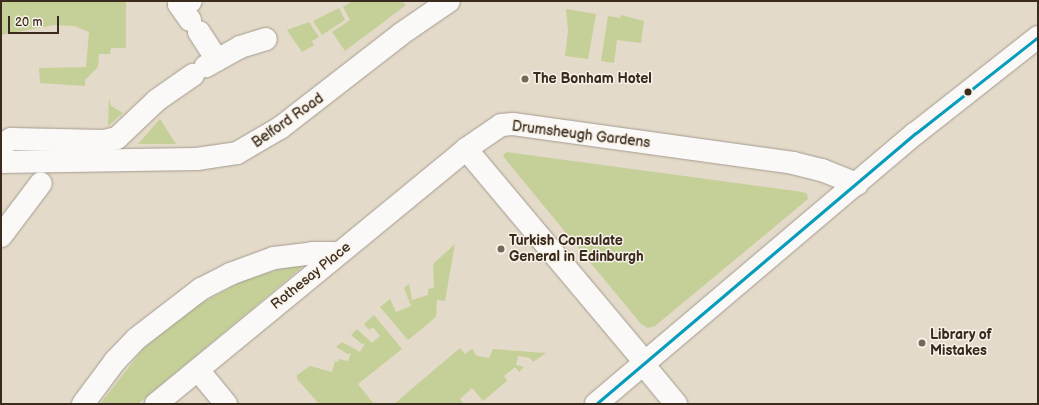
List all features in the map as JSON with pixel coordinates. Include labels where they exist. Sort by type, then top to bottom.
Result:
[{"type":"street","name":"Belford Road","points":[[1,162],[197,159],[237,153],[280,128],[401,34],[449,1]]},
{"type":"street","points":[[193,18],[205,67]]},
{"type":"street","points":[[596,404],[916,133],[1037,37]]},
{"type":"street","points":[[1,145],[6,140],[17,138],[104,141],[117,138],[126,132],[157,100],[205,67],[240,47],[266,39]]},
{"type":"street","name":"Drumsheugh Gardens","points":[[466,149],[494,128],[513,124],[793,163],[822,170],[857,184]]},
{"type":"street","points":[[466,149],[644,363],[676,404]]},
{"type":"street","name":"Rothesay Place","points":[[156,404],[466,149]]},
{"type":"street","points":[[1,236],[41,183]]},
{"type":"street","points":[[83,404],[115,361],[136,339],[201,289],[230,274],[274,258],[306,253],[339,254]]},
{"type":"street","points":[[198,370],[226,404]]},
{"type":"green space","points":[[1,1],[126,1],[126,48],[111,48],[110,54],[99,54],[98,67],[85,80],[85,86],[40,83],[39,68],[86,67],[89,32],[75,26],[55,25],[1,35]]},
{"type":"green space","points":[[352,1],[402,1],[406,5],[345,51],[332,32],[350,20],[343,7]]},
{"type":"green space","points":[[339,8],[345,20],[322,35],[313,21]]},
{"type":"green space","points":[[566,9],[596,14],[588,59],[565,56],[568,31]]},
{"type":"green space","points":[[621,15],[644,21],[641,43],[617,40],[614,63],[601,61],[608,16],[620,18]]},
{"type":"green space","points":[[309,22],[319,37],[312,41],[314,45],[302,52],[287,30]]},
{"type":"green space","points":[[109,98],[111,106],[123,113],[108,126]]},
{"type":"green space","points":[[160,119],[176,144],[138,144]]},
{"type":"green space","points":[[507,152],[803,192],[807,194],[808,199],[655,326],[648,328],[641,324],[506,160],[503,155]]},
{"type":"green space","points":[[455,244],[445,301],[437,300],[436,317],[408,340],[380,307],[390,299],[396,312],[411,306],[404,288],[409,284],[412,300],[428,295],[428,289],[434,288],[433,264]]},
{"type":"green space","points":[[296,264],[301,265],[301,268],[138,404],[100,404],[143,349],[194,307],[243,281]]},
{"type":"green space","points":[[374,315],[402,349],[358,384],[374,404],[319,404],[297,379],[297,375],[310,366],[332,372],[335,361],[338,362],[339,359],[348,361],[351,353],[348,354],[336,347],[342,342],[360,352],[365,343],[362,344],[351,335],[357,329],[372,343],[380,336],[373,327],[369,330],[364,324]]},
{"type":"green space","points":[[460,348],[465,354],[472,349],[477,356],[489,358],[493,349],[546,353],[533,362],[530,358],[518,356],[516,365],[524,367],[519,372],[515,367],[504,376],[507,381],[483,401],[472,388],[460,399],[464,404],[394,404]]},
{"type":"transit line","points":[[596,404],[916,133],[1038,37]]},
{"type":"place","name":"The Bonham Hotel","points":[[525,79]]},
{"type":"place","name":"Turkish Consulate General in Edinburgh","points":[[501,249]]},
{"type":"place","name":"Library of Mistakes","points":[[922,343]]}]
